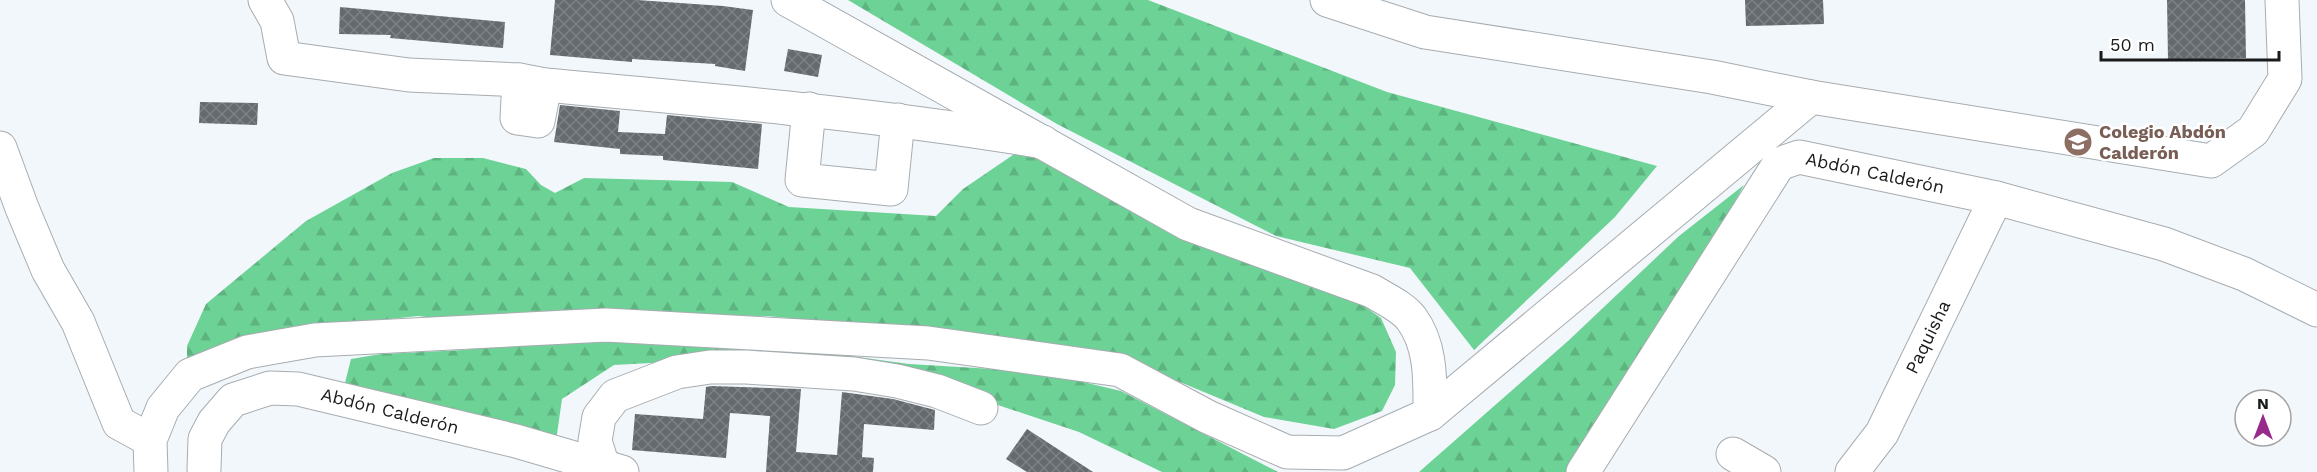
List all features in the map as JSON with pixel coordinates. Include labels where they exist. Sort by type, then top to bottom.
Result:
[{"type":"street","points":[[265,0],[277,21],[284,58],[410,75],[532,83],[809,109],[1043,142]]},
{"type":"street","points":[[788,0],[1188,224],[1372,291],[1398,307],[1411,318],[1423,340],[1430,370],[1430,414]]},
{"type":"street","points":[[1327,0],[1425,32],[1712,77],[1811,98],[2211,160],[2253,131],[2285,79],[2282,0]]},
{"type":"street","points":[[1394,0],[1403,6],[1425,32]]},
{"type":"street","points":[[151,472],[150,440],[163,408],[190,375],[247,351],[315,340],[606,326],[928,343],[1120,370],[1208,417],[1287,452],[1343,453],[1430,414],[1811,98]]},
{"type":"street","points":[[809,109],[802,180],[891,189],[898,120]]},
{"type":"street","points":[[0,148],[48,270],[78,322],[119,423],[150,440]]},
{"type":"street","name":"Abdón Calderón","points":[[1583,472],[1779,164],[1799,157],[1996,198],[2164,244],[2244,274],[2317,310]]},
{"type":"street","name":"Paquisha","points":[[1852,472],[1882,433],[1996,198]]},
{"type":"street","points":[[614,470],[601,460],[595,441],[599,417],[615,396],[677,372],[710,367],[746,366],[854,374],[937,391],[981,408]]},
{"type":"street","name":"Abdón Calderón","points":[[204,470],[205,439],[214,422],[233,400],[270,388],[298,389],[516,441],[614,470]]},
{"type":"street","points":[[1733,454],[1764,472]]},
{"type":"green space","points":[[848,0],[1148,0],[1387,92],[1657,166],[1615,217],[1474,350],[1410,268],[1276,236],[1057,124]]},
{"type":"green space","points":[[1026,146],[1351,297],[1381,318],[1396,352],[1395,385],[1382,411],[1334,429],[1264,417],[1151,370],[855,324],[767,316],[591,315],[469,322],[418,316],[363,322],[187,361],[187,346],[206,304],[306,221],[392,173],[434,158],[483,158],[526,169],[541,185],[555,193],[584,178],[732,182],[789,207],[936,216],[963,189]]},
{"type":"green space","points":[[1744,185],[1651,354],[1569,472],[1419,472],[1568,341],[1679,236]]},
{"type":"green space","points":[[652,337],[813,351],[909,364],[1041,372],[1121,391],[1278,472],[1162,472],[1079,432],[902,373],[761,357],[614,365],[562,399],[556,441],[344,387],[351,359],[381,354],[464,350],[534,340]]},
{"type":"building","points":[[555,0],[637,0],[753,10],[745,71],[715,66],[715,64],[632,59],[632,62],[550,55]]},
{"type":"building","points":[[1745,0],[1823,0],[1824,24],[1746,26]]},
{"type":"building","points":[[2167,0],[2245,0],[2246,58],[2168,60]]},
{"type":"building","points":[[340,7],[505,22],[503,48],[390,38],[391,35],[339,34]]},
{"type":"building","points":[[788,49],[822,55],[818,77],[784,71]]},
{"type":"building","points":[[200,102],[258,103],[257,125],[199,123]]},
{"type":"building","points":[[560,105],[620,111],[618,132],[665,134],[667,115],[762,124],[758,169],[663,160],[663,156],[620,154],[620,149],[554,142]]},
{"type":"building","points":[[706,387],[801,389],[796,452],[837,455],[842,392],[893,399],[935,410],[934,430],[864,424],[862,457],[874,458],[873,472],[766,472],[770,416],[730,413],[726,458],[632,450],[635,414],[703,419]]},
{"type":"building","points":[[1027,429],[1093,472],[1027,472],[1006,459]]},
{"type":"place","name":"Colegio Abdón Calderón","points":[[2078,142]]}]
